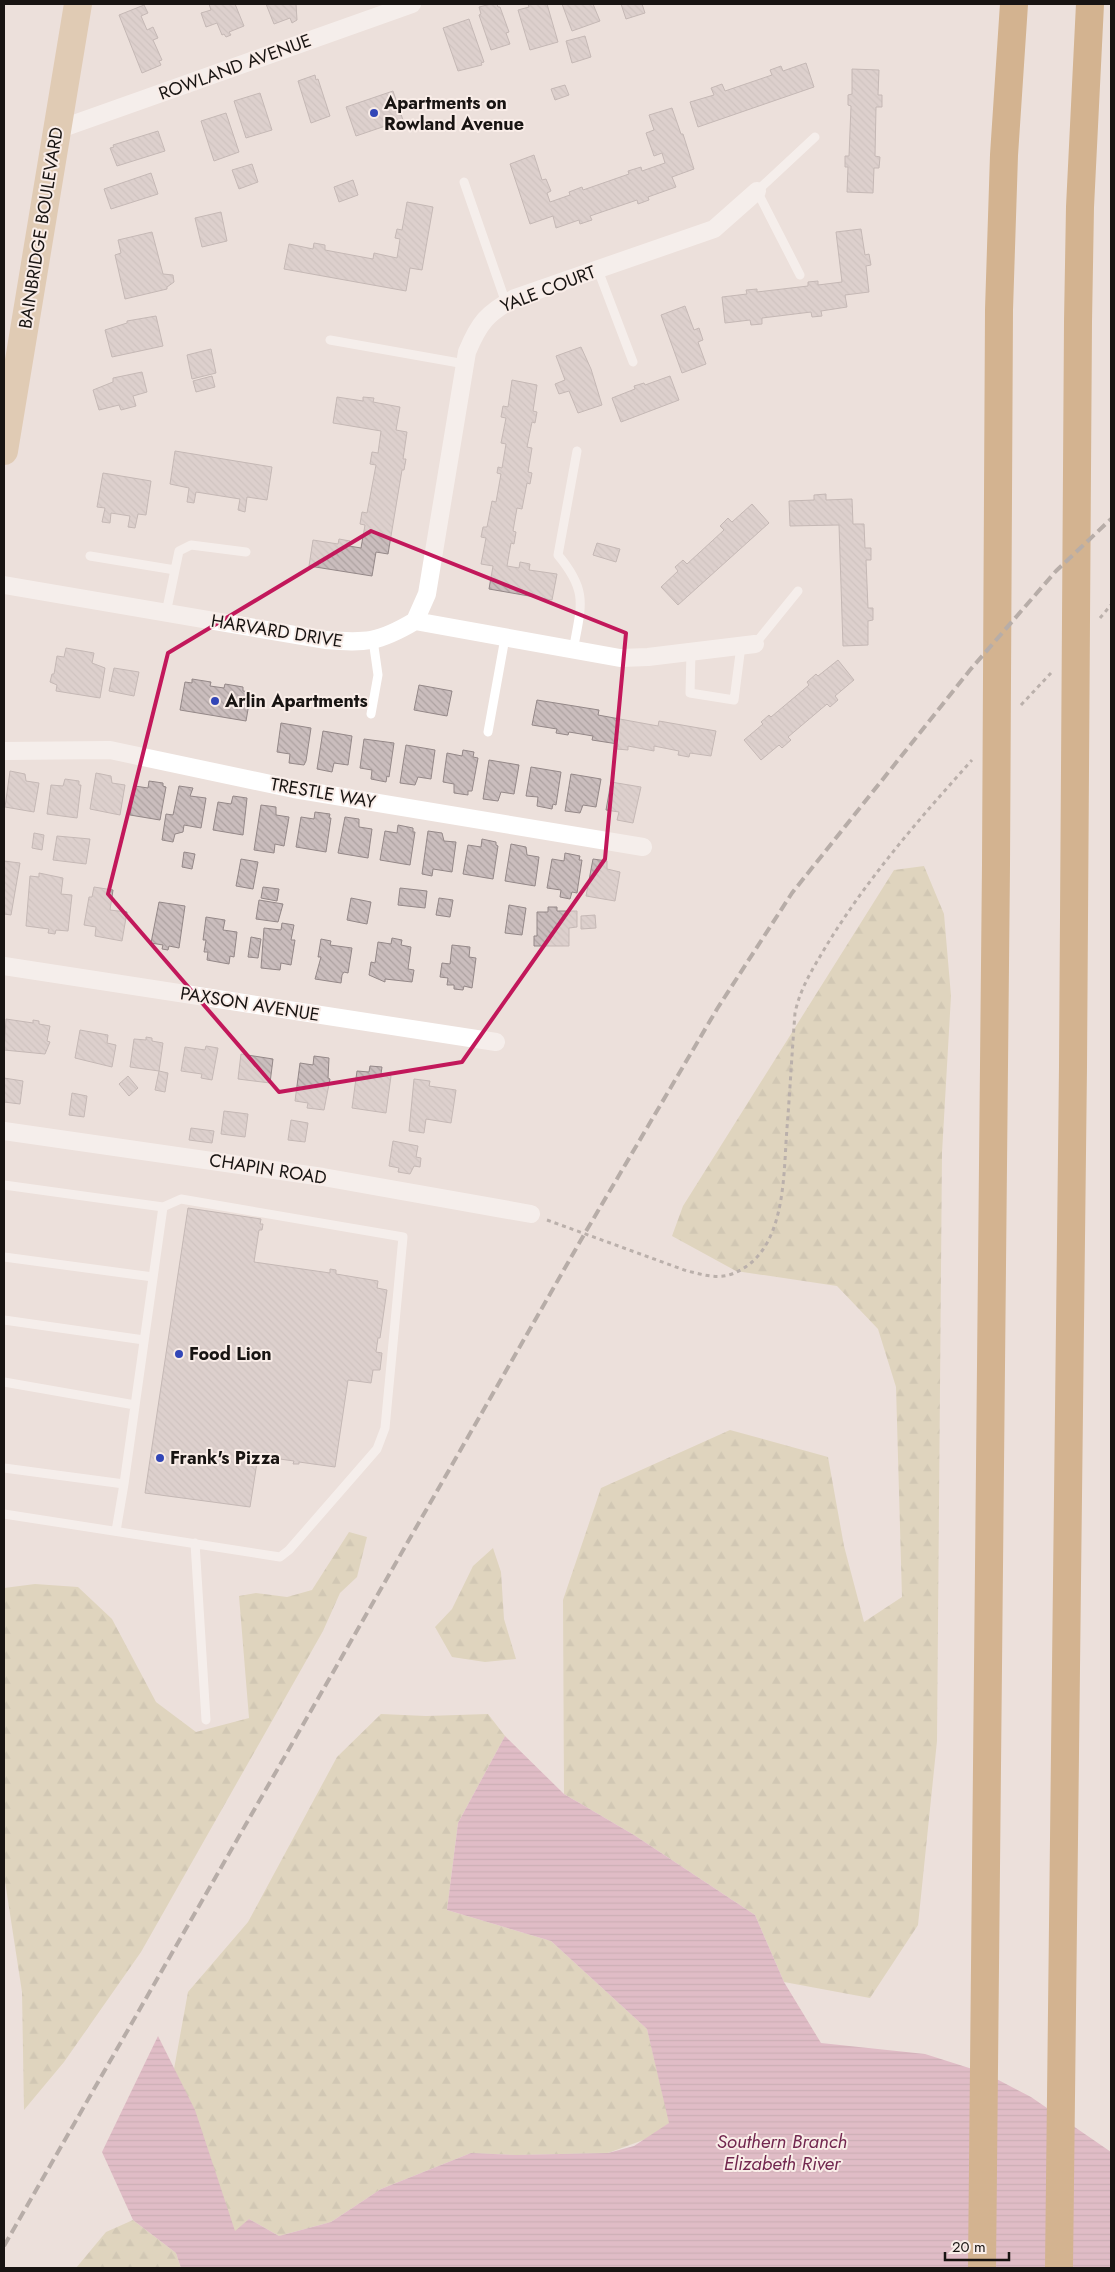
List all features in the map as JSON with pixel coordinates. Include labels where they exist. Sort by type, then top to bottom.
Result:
[{"type":"highway","points":[[982,2268],[996,865],[999,310],[1004,155],[1014,4]]},
{"type":"highway","points":[[1059,2268],[1080,230],[1090,4]]},
{"type":"main road","name":"BAINBRIDGE BOULEVARD","points":[[4,452],[78,4]]},
{"type":"street","name":"ROWLAND AVENUE","points":[[57,130],[412,4]]},
{"type":"street","name":"YALE COURT","points":[[415,621],[427,594],[467,352],[477,329],[490,312],[506,303],[714,230],[758,190]]},
{"type":"street","name":"HARVARD DRIVE","points":[[4,585],[325,640],[361,642],[373,640],[389,636],[415,621]]},
{"type":"street","points":[[415,621],[620,658],[748,645]]},
{"type":"street","name":"TRESTLE WAY","points":[[4,751],[110,750],[294,789],[643,847]]},
{"type":"street","name":"PAXSON AVENUE","points":[[4,966],[496,1042]]},
{"type":"street","name":"CHAPIN ROAD","points":[[4,1131],[323,1177],[531,1214]]},
{"type":"lane","points":[[800,275],[758,190],[814,137]]},
{"type":"lane","points":[[464,182],[506,303]]},
{"type":"lane","points":[[598,270],[633,362]]},
{"type":"lane","points":[[330,340],[465,364]]},
{"type":"lane","points":[[573,650],[580,612],[581,593],[576,579],[558,555],[577,450]]},
{"type":"lane","points":[[166,613],[179,551],[190,545],[246,552]]},
{"type":"lane","points":[[90,556],[175,570]]},
{"type":"lane","points":[[690,652],[690,693],[734,700],[748,645],[798,591]]},
{"type":"lane","points":[[488,732],[505,638]]},
{"type":"lane","points":[[371,714],[378,675],[373,640]]},
{"type":"lane","points":[[4,1185],[163,1207],[181,1199],[403,1236],[385,1428],[377,1449],[289,1550],[280,1556],[4,1514]]},
{"type":"lane","points":[[116,1531],[163,1207]]},
{"type":"lane","points":[[4,1257],[153,1278]]},
{"type":"lane","points":[[4,1320],[144,1340]]},
{"type":"lane","points":[[4,1382],[135,1405]]},
{"type":"lane","points":[[4,1468],[124,1484]]},
{"type":"lane","points":[[195,1543],[206,1720]]},
{"type":"path","points":[[1098,620],[1111,605]]},
{"type":"path","points":[[1020,707],[1052,671]]},
{"type":"path","points":[[531,1214],[688,1271],[711,1276],[728,1275],[754,1258],[764,1248],[776,1222],[782,1192],[795,1014],[799,994],[842,920],[881,868],[974,758]]},
{"type":"highlighted area","points":[[371,531],[626,633],[605,859],[462,1062],[279,1092],[108,894],[168,653]]},
{"type":"green space","points":[[924,866],[944,914],[951,996],[942,1153],[937,1741],[918,1925],[870,1998],[784,1982],[755,1915],[634,1835],[564,1794],[563,1600],[601,1488],[730,1430],[828,1457],[844,1546],[864,1622],[902,1597],[896,1387],[878,1329],[837,1286],[736,1271],[672,1236],[683,1206],[894,870]]},
{"type":"green space","points":[[349,1532],[367,1537],[357,1577],[340,1593],[323,1631],[141,1952],[64,2062],[24,2110],[22,1992],[4,1875],[4,1588],[35,1584],[78,1587],[112,1619],[156,1702],[196,1732],[249,1718],[239,1596],[256,1593],[287,1597],[312,1590]]},
{"type":"green space","points":[[493,1548],[501,1572],[504,1619],[516,1659],[485,1662],[452,1657],[435,1627],[452,1609],[473,1566]]},
{"type":"green space","points":[[381,1714],[426,1716],[488,1714],[505,1736],[458,1823],[447,1910],[551,1941],[647,2029],[670,2123],[646,2139],[608,2153],[516,2155],[471,2153],[381,2189],[331,2222],[279,2236],[249,2219],[235,2237],[174,2069],[188,1992],[248,1922],[337,1757]]},
{"type":"green space","points":[[133,2220],[176,2253],[181,2268],[76,2268],[106,2232]]},
{"type":"water","name":"Southern Branch Elizabeth River","points":[[505,1736],[564,1794],[634,1835],[755,1915],[784,1982],[821,2043],[925,2054],[985,2073],[1031,2097],[1111,2152],[1111,2268],[181,2268],[176,2253],[133,2220],[102,2152],[158,2036],[195,2110],[235,2231],[249,2219],[279,2236],[331,2222],[381,2189],[471,2153],[516,2155],[608,2153],[634,2146],[669,2123],[647,2029],[551,1941],[447,1910],[458,1823]]},
{"type":"building","points":[[209,4],[235,4],[244,26],[229,32],[231,35],[226,37],[224,34],[222,35],[217,23],[206,27],[201,13],[211,10]]},
{"type":"building","points":[[266,4],[296,4],[297,20],[292,23],[290,18],[274,24]]},
{"type":"building","points":[[497,4],[500,7],[509,32],[506,33],[510,44],[491,50],[479,15],[481,14],[479,7]]},
{"type":"building","points":[[528,4],[547,4],[558,42],[530,50],[518,10],[529,7]]},
{"type":"building","points":[[562,4],[593,4],[600,21],[572,31]]},
{"type":"building","points":[[621,4],[642,4],[645,13],[626,19]]},
{"type":"building","points":[[144,5],[148,13],[141,16],[147,30],[153,27],[158,38],[153,40],[162,60],[159,61],[161,65],[142,73],[119,15]]},
{"type":"building","points":[[469,19],[484,62],[481,63],[482,65],[458,71],[443,28]]},
{"type":"building","points":[[585,36],[591,57],[572,63],[566,41]]},
{"type":"building","points":[[806,63],[814,87],[698,127],[690,102],[714,95],[711,88],[722,84],[725,91],[772,75],[770,70],[781,66],[783,71]]},
{"type":"building","points":[[852,69],[879,70],[878,95],[882,95],[882,107],[876,107],[875,156],[880,157],[879,168],[874,168],[873,193],[847,192],[848,167],[845,167],[845,156],[849,156],[851,106],[848,105],[848,95],[852,94]]},
{"type":"building","points":[[315,75],[330,116],[311,123],[298,81]]},
{"type":"building","points":[[565,85],[569,95],[555,100],[551,89]]},
{"type":"building","name":"Apartments on Rowland Avenue","points":[[393,91],[403,120],[356,136],[346,107]]},
{"type":"building","points":[[260,93],[272,130],[246,138],[234,101]]},
{"type":"building","points":[[672,108],[681,134],[683,134],[694,169],[672,177],[676,187],[648,197],[649,200],[638,204],[637,200],[590,216],[592,220],[580,224],[579,220],[556,228],[553,216],[530,224],[510,164],[534,155],[542,180],[546,179],[551,191],[547,193],[550,202],[570,195],[569,192],[582,187],[583,190],[629,174],[628,171],[641,167],[642,171],[665,163],[662,153],[654,156],[646,133],[654,130],[649,115]]},
{"type":"building","points":[[226,113],[239,152],[214,161],[201,121]]},
{"type":"building","points":[[158,131],[165,151],[117,166],[110,148],[114,147],[113,145]]},
{"type":"building","points":[[252,164],[258,182],[239,189],[232,170]]},
{"type":"building","points":[[151,173],[158,194],[111,209],[104,189]]},
{"type":"building","points":[[353,180],[358,195],[339,202],[334,187]]},
{"type":"building","points":[[407,202],[433,207],[422,270],[410,268],[406,291],[284,269],[289,244],[313,249],[314,243],[325,245],[325,250],[373,259],[374,253],[397,258],[400,239],[395,238],[397,229],[402,230]]},
{"type":"building","points":[[221,212],[227,241],[202,247],[195,218]]},
{"type":"building","points":[[861,229],[865,255],[869,254],[871,265],[866,266],[869,292],[845,295],[847,307],[821,311],[822,316],[812,317],[811,312],[762,318],[762,324],[751,325],[750,320],[725,323],[722,297],[747,294],[746,290],[757,289],[757,292],[808,286],[808,282],[818,281],[818,285],[842,282],[836,232]]},
{"type":"building","points":[[152,232],[163,274],[173,275],[174,282],[167,289],[125,299],[115,255],[121,253],[118,240]]},
{"type":"building","points":[[685,306],[694,330],[699,328],[703,340],[698,342],[706,364],[682,373],[661,315]]},
{"type":"building","points":[[156,316],[163,346],[112,357],[105,330],[127,323],[127,321]]},
{"type":"building","points":[[581,347],[591,369],[602,405],[578,413],[569,391],[559,394],[555,384],[565,380],[556,356]]},
{"type":"building","points":[[211,349],[216,373],[192,379],[187,355]]},
{"type":"building","points":[[142,372],[147,392],[133,396],[136,406],[121,410],[119,405],[99,410],[93,390],[113,382],[113,378]]},
{"type":"building","points":[[212,376],[215,387],[196,392],[193,381]]},
{"type":"building","points":[[670,376],[679,400],[621,422],[612,398],[635,389],[634,386],[644,383],[645,385]]},
{"type":"building","points":[[512,380],[537,385],[533,411],[537,412],[535,423],[532,422],[527,447],[532,448],[528,472],[532,473],[530,484],[527,483],[522,509],[517,508],[513,531],[516,532],[514,544],[511,543],[507,566],[519,568],[520,562],[530,564],[529,570],[557,574],[552,600],[489,589],[493,566],[481,564],[486,538],[481,537],[483,527],[487,527],[492,501],[496,502],[501,474],[497,473],[498,467],[502,468],[506,444],[501,443],[506,418],[501,417],[503,406],[508,407]]},
{"type":"building","points":[[337,397],[363,401],[363,397],[374,398],[373,402],[400,407],[396,430],[407,432],[403,459],[406,459],[404,470],[402,470],[388,554],[376,552],[372,576],[309,566],[313,540],[338,544],[339,539],[350,541],[349,546],[361,548],[365,525],[360,524],[362,512],[367,513],[376,465],[370,464],[372,452],[378,453],[381,431],[333,423]]},
{"type":"building","points":[[175,451],[272,467],[267,500],[247,497],[245,512],[238,510],[240,499],[196,492],[194,503],[187,502],[189,488],[170,484]]},
{"type":"building","points":[[103,473],[151,481],[146,515],[138,514],[135,528],[128,527],[130,516],[111,513],[110,523],[102,522],[105,508],[97,507]]},
{"type":"building","points":[[826,494],[826,500],[852,499],[853,524],[864,524],[865,548],[871,548],[871,560],[866,560],[868,608],[873,608],[873,620],[868,621],[868,645],[843,646],[839,525],[790,526],[789,501],[814,500],[814,495]]},
{"type":"building","points":[[752,504],[769,523],[678,605],[661,587],[678,571],[675,567],[683,560],[687,564],[724,530],[720,526],[728,518],[732,522]]},
{"type":"building","points":[[597,543],[620,549],[616,562],[593,555]]},
{"type":"building","points":[[66,648],[94,653],[92,663],[105,668],[100,698],[56,691],[57,685],[50,682],[52,674],[54,674],[57,656],[64,657]]},
{"type":"building","points":[[838,660],[854,680],[835,696],[838,700],[830,707],[827,704],[788,737],[791,740],[782,748],[779,745],[761,760],[744,740],[763,724],[761,722],[769,715],[771,717],[809,685],[807,682],[816,674],[818,676]]},
{"type":"building","points":[[114,668],[139,672],[134,696],[109,691]]},
{"type":"building","name":"Arlin Apartments","points":[[192,679],[211,682],[210,686],[224,688],[225,684],[243,687],[243,691],[251,692],[246,721],[180,710],[185,682],[192,683]]},
{"type":"building","points":[[419,685],[452,691],[447,716],[414,710]]},
{"type":"building","points":[[537,700],[599,710],[598,715],[658,726],[659,721],[716,731],[711,756],[690,753],[689,757],[678,755],[679,751],[654,746],[654,751],[628,746],[628,750],[617,749],[618,744],[592,740],[593,736],[569,732],[568,735],[556,733],[557,729],[532,725]]},
{"type":"building","points":[[281,723],[311,728],[304,765],[289,763],[290,754],[277,752]]},
{"type":"building","points":[[323,731],[352,736],[348,765],[334,763],[332,772],[317,769]]},
{"type":"building","points":[[364,739],[394,743],[389,777],[387,776],[386,782],[371,779],[372,770],[360,768]]},
{"type":"building","points":[[406,745],[435,750],[431,779],[418,777],[415,785],[400,783]]},
{"type":"building","points":[[463,750],[474,752],[473,757],[478,758],[472,791],[468,791],[468,795],[454,793],[454,784],[443,782],[447,753],[462,756]]},
{"type":"building","points":[[489,760],[519,765],[514,794],[501,792],[498,801],[483,799]]},
{"type":"building","points":[[531,767],[561,772],[556,805],[553,804],[552,809],[537,806],[538,797],[526,796]]},
{"type":"building","points":[[10,771],[25,774],[26,781],[39,783],[34,812],[5,807]]},
{"type":"building","points":[[96,773],[111,776],[112,783],[125,785],[120,815],[90,809]]},
{"type":"building","points":[[571,774],[601,779],[596,807],[583,805],[580,813],[565,811]]},
{"type":"building","points":[[65,779],[79,781],[79,785],[81,785],[77,818],[47,814],[51,785],[63,786]]},
{"type":"building","points":[[149,781],[163,783],[163,786],[166,787],[160,820],[130,815],[135,786],[148,788]]},
{"type":"building","points":[[611,782],[641,787],[633,823],[617,820],[619,812],[606,810]]},
{"type":"building","points":[[179,786],[193,788],[190,796],[206,798],[201,828],[184,825],[183,832],[175,834],[173,842],[162,840],[166,814],[173,815]]},
{"type":"building","points":[[233,796],[247,798],[243,835],[213,830],[218,802],[231,804]]},
{"type":"building","points":[[261,805],[276,807],[276,815],[289,817],[284,846],[275,844],[274,853],[254,850]]},
{"type":"building","points":[[315,812],[330,814],[326,852],[296,847],[301,817],[314,819]]},
{"type":"building","points":[[345,817],[359,819],[359,827],[372,829],[368,858],[338,853]]},
{"type":"building","points":[[398,825],[413,828],[413,832],[415,832],[410,865],[380,860],[385,831],[397,833]]},
{"type":"building","points":[[428,831],[442,833],[444,841],[456,842],[452,872],[433,869],[432,876],[422,874]]},
{"type":"building","points":[[34,833],[44,835],[42,850],[32,848]]},
{"type":"building","points":[[57,836],[90,839],[86,864],[53,860]]},
{"type":"building","points":[[482,839],[496,842],[498,846],[493,879],[463,874],[468,845],[481,847]]},
{"type":"building","points":[[511,844],[526,847],[527,855],[539,857],[535,886],[505,881]]},
{"type":"building","points":[[184,852],[195,854],[192,869],[182,867]]},
{"type":"building","points":[[565,853],[580,856],[579,860],[582,860],[577,893],[572,892],[570,899],[560,897],[561,890],[547,888],[552,859],[564,861]]},
{"type":"building","points":[[241,859],[258,862],[253,889],[236,886]]},
{"type":"building","points":[[593,859],[607,861],[607,869],[620,872],[615,901],[586,896]]},
{"type":"building","points":[[4,861],[20,863],[11,915],[4,914]]},
{"type":"building","points":[[39,873],[63,878],[61,894],[72,895],[68,931],[56,930],[55,934],[48,933],[49,929],[26,926],[30,876],[39,877]]},
{"type":"building","points":[[94,887],[113,890],[110,910],[127,912],[122,941],[95,936],[96,927],[84,925],[89,897],[92,897]]},
{"type":"building","points":[[263,887],[279,889],[277,901],[261,898]]},
{"type":"building","points":[[400,888],[427,891],[425,908],[398,905]]},
{"type":"building","points":[[351,898],[371,902],[367,924],[347,920]]},
{"type":"building","points":[[439,898],[453,900],[450,917],[436,915]]},
{"type":"building","points":[[259,900],[283,904],[278,922],[256,919]]},
{"type":"building","points":[[159,902],[185,906],[179,948],[169,946],[168,950],[162,949],[163,945],[151,943]]},
{"type":"building","points":[[509,905],[526,908],[522,935],[505,933]]},
{"type":"building","points":[[548,907],[557,907],[557,911],[577,911],[577,927],[569,928],[569,946],[534,946],[534,936],[537,936],[537,912],[548,912]]},
{"type":"building","points":[[595,915],[596,928],[581,929],[581,916]]},
{"type":"building","points":[[206,917],[225,920],[223,930],[237,932],[234,957],[230,956],[229,964],[207,960],[208,952],[204,952],[206,940],[203,940]]},
{"type":"building","points":[[282,923],[294,925],[291,940],[295,940],[291,965],[281,963],[280,970],[261,968],[264,928],[281,930]]},
{"type":"building","points":[[251,937],[261,939],[258,958],[248,957]]},
{"type":"building","points":[[392,938],[402,940],[401,945],[411,947],[408,969],[414,970],[412,982],[385,979],[385,982],[369,975],[371,962],[375,963],[378,942],[391,944]]},
{"type":"building","points":[[321,939],[331,941],[330,945],[352,948],[348,973],[344,972],[341,983],[315,979],[321,957],[318,957]]},
{"type":"building","points":[[452,945],[470,947],[469,957],[476,958],[472,988],[464,986],[463,990],[454,989],[454,985],[447,985],[448,978],[440,977],[442,963],[450,964]]},
{"type":"building","points":[[6,1019],[33,1023],[33,1020],[39,1021],[39,1024],[50,1026],[47,1041],[50,1042],[45,1054],[4,1050]]},
{"type":"building","points":[[80,1030],[108,1035],[107,1043],[116,1045],[112,1067],[75,1058]]},
{"type":"building","points":[[146,1037],[152,1038],[152,1041],[163,1043],[159,1071],[130,1067],[134,1039],[146,1040]]},
{"type":"building","points":[[206,1046],[218,1048],[212,1080],[201,1078],[202,1074],[181,1071],[185,1047],[205,1050]]},
{"type":"building","points":[[241,1054],[273,1059],[270,1083],[238,1079]]},
{"type":"building","points":[[314,1056],[329,1058],[328,1078],[330,1079],[324,1110],[307,1108],[308,1103],[295,1101],[300,1063],[313,1065]]},
{"type":"building","points":[[370,1066],[382,1067],[381,1074],[391,1076],[386,1113],[352,1108],[357,1071],[369,1072]]},
{"type":"building","points":[[159,1071],[168,1073],[165,1092],[155,1090]]},
{"type":"building","points":[[128,1076],[138,1088],[129,1096],[119,1084]]},
{"type":"building","points":[[4,1078],[23,1081],[20,1104],[4,1102]]},
{"type":"building","points":[[414,1079],[430,1081],[429,1086],[456,1090],[451,1123],[426,1119],[424,1133],[409,1131]]},
{"type":"building","points":[[72,1093],[87,1096],[84,1117],[69,1115]]},
{"type":"building","points":[[224,1111],[248,1114],[245,1137],[221,1134]]},
{"type":"building","points":[[291,1120],[308,1123],[305,1142],[288,1140]]},
{"type":"building","points":[[191,1128],[214,1131],[212,1143],[189,1140]]},
{"type":"building","points":[[393,1141],[418,1146],[416,1157],[421,1158],[420,1167],[414,1166],[410,1174],[398,1172],[399,1168],[389,1166]]},
{"type":"building","points":[[188,1208],[261,1219],[260,1224],[263,1224],[262,1230],[259,1230],[254,1262],[330,1273],[330,1269],[336,1270],[336,1274],[378,1281],[377,1288],[387,1290],[376,1352],[382,1353],[380,1370],[373,1370],[371,1383],[348,1380],[335,1467],[299,1462],[299,1464],[293,1464],[294,1461],[258,1456],[250,1507],[145,1493]]},
{"type":"railway","points":[[4,2246],[585,1233],[717,1009],[792,893],[970,670],[1056,571],[1111,519]]},
{"type":"place","name":"Apartments on Rowland Avenue","points":[[374,113]]},
{"type":"place","name":"Arlin Apartments","points":[[215,701]]},
{"type":"place","name":"Food Lion","points":[[179,1354]]},
{"type":"place","name":"Frank's Pizza","points":[[160,1458]]}]
